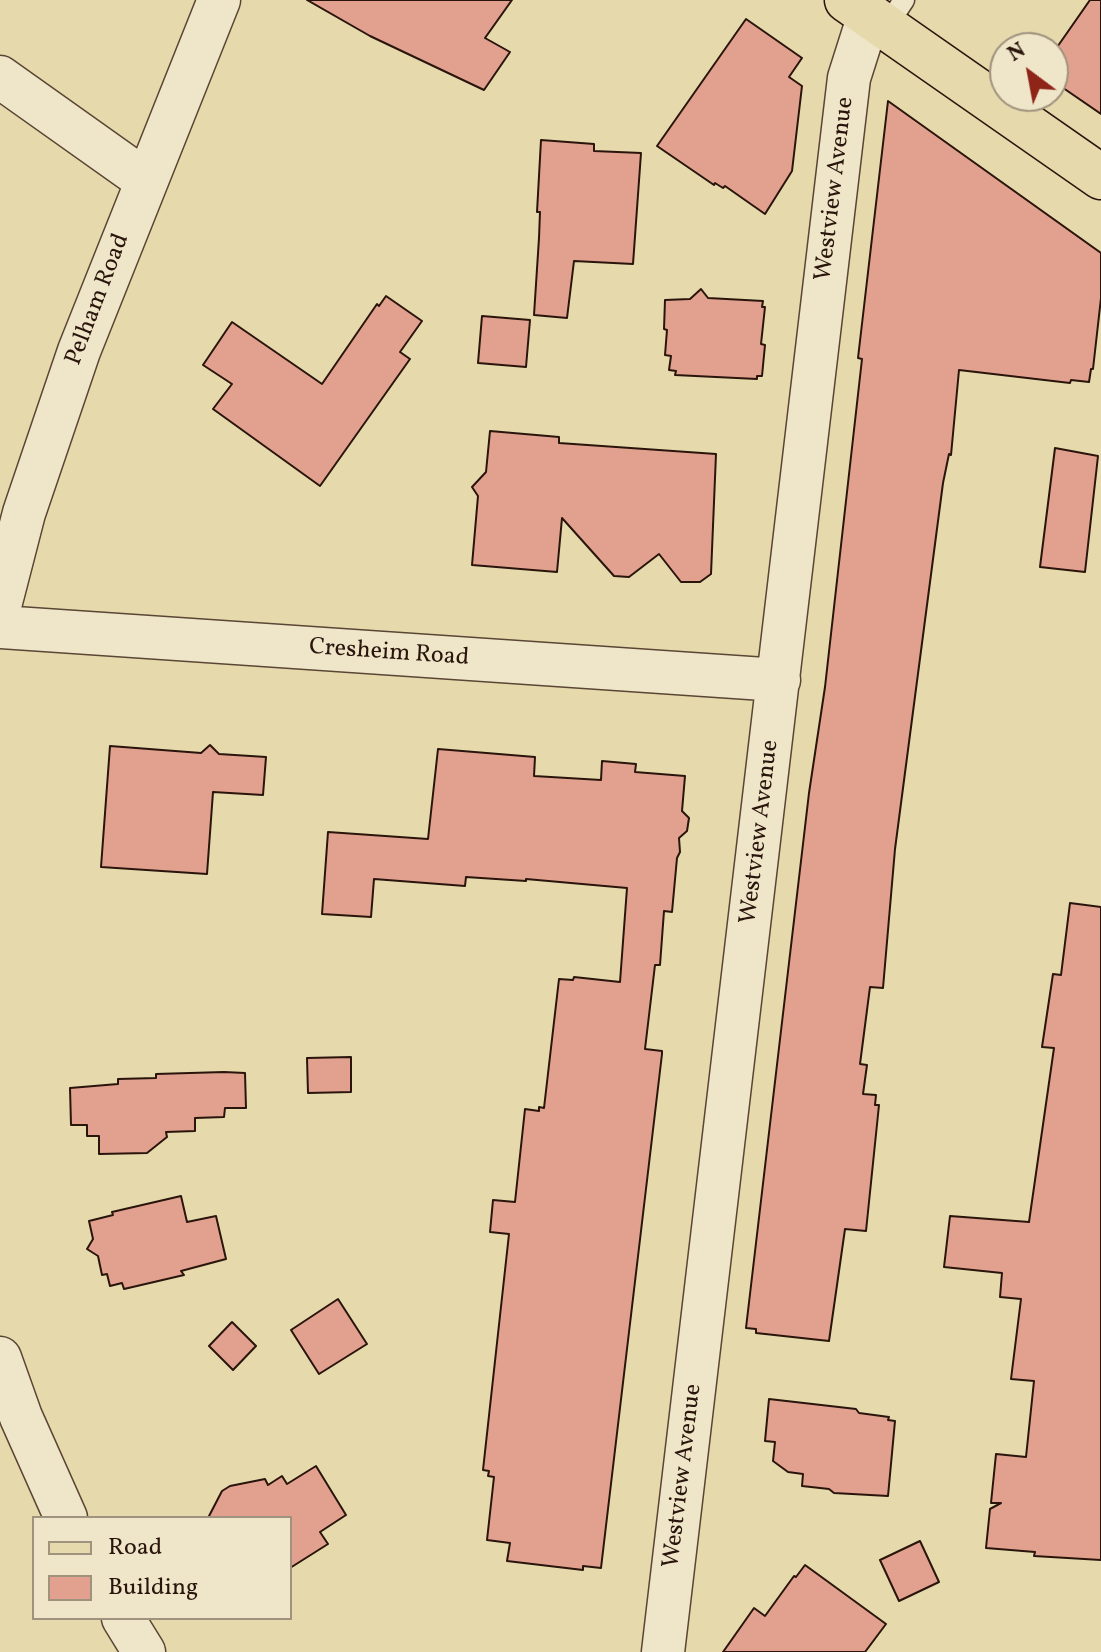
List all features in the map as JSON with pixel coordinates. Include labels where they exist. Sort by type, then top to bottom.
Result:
[{"type":"main road","points":[[876,11],[1101,177]]},
{"type":"street","name":"Pelham Road","points":[[0,606],[20,525],[79,351],[219,0]]},
{"type":"street","name":"Westview Avenue","points":[[663,1652],[849,78],[876,11]]},
{"type":"street","points":[[0,77],[145,180]]},
{"type":"street","name":"Cresheim Road","points":[[0,627],[779,680]]},
{"type":"street","points":[[0,1358],[21,1417],[65,1516]]},
{"type":"street","points":[[124,1620],[144,1652]]},
{"type":"building","points":[[307,0],[512,0],[485,38],[510,52],[484,90],[370,36]]},
{"type":"building","points":[[1090,0],[1101,0],[1101,114],[1069,92],[1068,32]]},
{"type":"building","points":[[746,19],[802,58],[789,77],[802,86],[792,171],[765,214],[725,186],[714,185],[657,146]]},
{"type":"building","points":[[888,101],[1101,253],[1101,298],[1089,382],[1071,380],[1070,383],[959,370],[951,455],[943,483],[895,849],[883,988],[870,987],[860,1064],[867,1065],[863,1094],[876,1095],[875,1105],[879,1105],[866,1231],[845,1229],[829,1341],[756,1333],[756,1329],[746,1328],[809,793],[825,687]]},
{"type":"building","points":[[541,140],[594,144],[594,151],[641,153],[633,264],[574,261],[567,318],[534,315]]},
{"type":"building","points":[[701,289],[708,298],[763,301],[761,344],[765,345],[762,376],[757,376],[757,379],[675,375],[676,371],[669,370],[671,356],[665,355],[665,300],[690,299]]},
{"type":"building","points":[[386,296],[422,321],[400,352],[410,359],[320,486],[213,409],[232,384],[203,365],[232,322],[322,384],[377,304],[379,306]]},
{"type":"building","points":[[482,316],[530,320],[526,367],[478,363]]},
{"type":"building","points":[[490,431],[559,437],[559,443],[716,454],[711,574],[700,582],[681,582],[659,554],[629,577],[614,576],[562,518],[557,572],[472,565],[478,496],[472,487],[486,472]]},
{"type":"building","points":[[1055,448],[1098,456],[1085,572],[1040,567]]},
{"type":"building","points":[[210,745],[219,754],[266,757],[263,795],[213,792],[207,874],[101,867],[110,746],[201,753]]},
{"type":"building","points":[[438,749],[535,757],[534,776],[601,780],[602,761],[636,764],[635,772],[685,776],[682,811],[689,818],[687,831],[679,838],[672,912],[664,911],[660,965],[655,965],[645,1049],[662,1051],[662,1054],[601,1568],[583,1566],[583,1570],[507,1561],[510,1543],[487,1540],[494,1477],[483,1470],[509,1234],[490,1232],[493,1200],[515,1202],[525,1109],[539,1111],[539,1107],[544,1108],[559,979],[573,980],[574,977],[620,982],[627,888],[526,879],[466,877],[465,886],[374,879],[371,917],[322,914],[328,832],[428,839]]},
{"type":"building","points":[[1070,903],[1101,907],[1101,1560],[1034,1556],[1035,1552],[986,1548],[990,1509],[1001,1503],[991,1503],[996,1454],[1026,1457],[1034,1381],[1011,1379],[1021,1299],[1000,1297],[1002,1273],[944,1267],[950,1216],[1029,1222],[1054,1048],[1042,1047],[1053,974],[1061,975]]},
{"type":"building","points":[[351,1057],[351,1092],[308,1093],[307,1058]]},
{"type":"building","points":[[245,1073],[246,1108],[225,1108],[224,1117],[195,1118],[195,1131],[166,1132],[167,1137],[147,1153],[99,1154],[99,1136],[87,1136],[87,1125],[71,1125],[70,1088],[118,1084],[118,1079],[156,1078],[156,1074]]},
{"type":"building","points":[[181,1196],[187,1222],[216,1216],[226,1259],[181,1271],[184,1275],[124,1289],[122,1283],[110,1286],[107,1274],[102,1275],[98,1256],[87,1249],[93,1239],[89,1221],[113,1215],[112,1212]]},
{"type":"building","points":[[338,1299],[367,1344],[319,1374],[291,1330]]},
{"type":"building","points":[[232,1322],[256,1346],[233,1370],[209,1346]]},
{"type":"building","points":[[769,1399],[856,1409],[859,1413],[889,1417],[888,1420],[895,1421],[888,1496],[834,1493],[829,1489],[802,1486],[803,1474],[788,1472],[773,1461],[775,1442],[765,1441]]},
{"type":"building","points":[[316,1466],[346,1515],[320,1532],[328,1544],[292,1567],[292,1516],[209,1516],[222,1491],[230,1486],[265,1479],[268,1485],[282,1476],[287,1484]]},
{"type":"building","points":[[920,1541],[939,1582],[899,1601],[880,1560]]},
{"type":"building","points":[[805,1565],[886,1624],[865,1652],[723,1652],[754,1608],[765,1616]]}]
